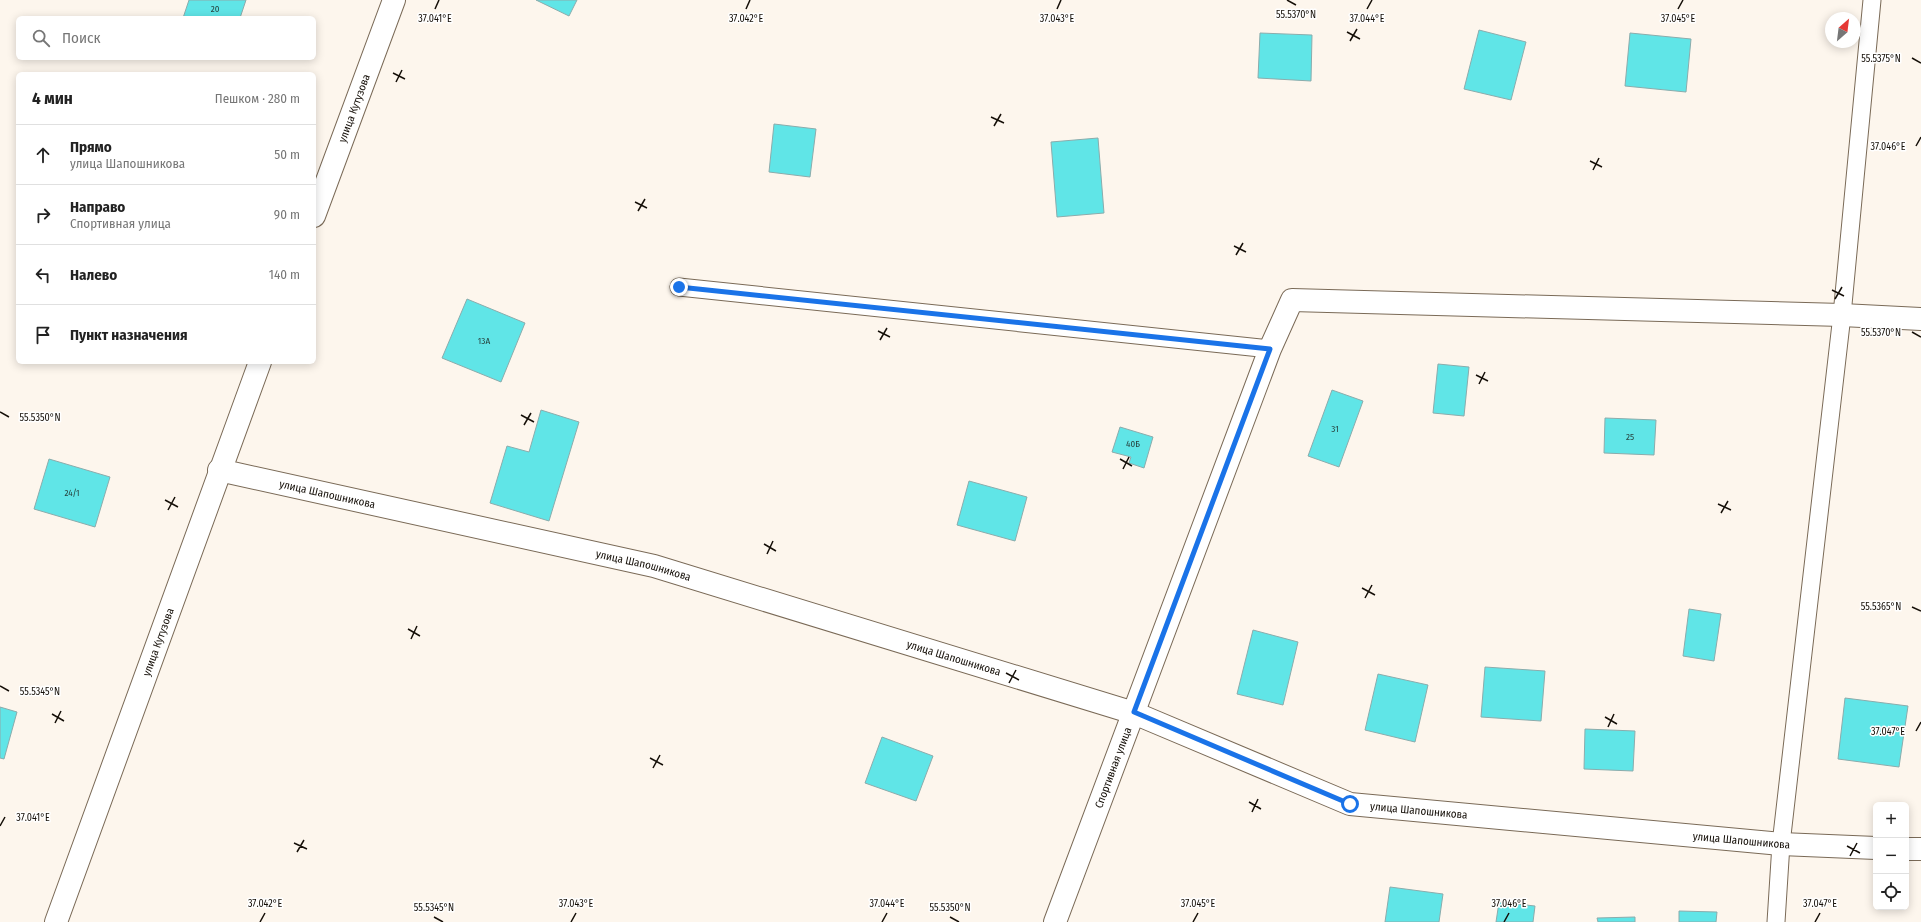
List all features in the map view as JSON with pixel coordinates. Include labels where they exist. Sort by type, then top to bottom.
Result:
[{"type":"street","name":"улица Кутузова","points":[[316,211],[394,0]]},
{"type":"street","name":"Спортивная улица","points":[[1055,922],[1270,349],[1292,300],[1842,315]]},
{"type":"street","points":[[1842,315],[1921,319]]},
{"type":"street","name":"улица Кутузова","points":[[56,922],[219,470],[259,364]]},
{"type":"street","name":"улица Шапошникова","points":[[219,470],[654,566],[1134,712],[1350,804],[1781,844],[1873,848]]},
{"type":"street","points":[[1909,849],[1921,849]]},
{"type":"lane","points":[[1776,922],[1781,844],[1842,315],[1872,0]]},
{"type":"lane","points":[[679,287],[1270,349]]},
{"type":"building","points":[[189,0],[246,0],[241,16],[184,16]]},
{"type":"building","points":[[536,0],[577,0],[569,16]]},
{"type":"building","points":[[1479,30],[1526,42],[1511,100],[1464,89]]},
{"type":"building","points":[[1260,33],[1312,35],[1311,81],[1258,78]]},
{"type":"building","points":[[1630,33],[1691,39],[1686,92],[1625,86]]},
{"type":"building","points":[[774,124],[816,129],[810,177],[769,172]]},
{"type":"building","points":[[1098,138],[1104,213],[1057,217],[1051,142]]},
{"type":"building","points":[[467,299],[525,323],[501,382],[442,358]]},
{"type":"building","points":[[1438,364],[1469,367],[1464,416],[1433,413]]},
{"type":"building","points":[[1332,390],[1363,401],[1339,467],[1308,456]]},
{"type":"building","points":[[541,410],[579,422],[549,521],[490,503],[507,446],[529,452]]},
{"type":"building","points":[[1605,418],[1656,420],[1654,455],[1604,453]]},
{"type":"building","points":[[1120,427],[1153,437],[1144,468],[1129,463],[1131,457],[1112,452]]},
{"type":"building","points":[[49,459],[110,477],[95,527],[34,509]]},
{"type":"building","points":[[969,481],[1027,497],[1015,541],[957,525]]},
{"type":"building","points":[[1689,609],[1721,614],[1714,661],[1683,656]]},
{"type":"building","points":[[1253,630],[1298,642],[1283,705],[1237,694]]},
{"type":"building","points":[[1485,667],[1545,671],[1541,721],[1481,717]]},
{"type":"building","points":[[1378,674],[1428,685],[1415,742],[1365,730]]},
{"type":"building","points":[[1845,698],[1908,706],[1899,767],[1838,759]]},
{"type":"building","points":[[0,707],[17,712],[4,759],[0,758]]},
{"type":"building","points":[[1585,729],[1635,731],[1633,771],[1584,769]]},
{"type":"building","points":[[882,737],[933,756],[916,801],[865,783]]},
{"type":"building","points":[[1390,887],[1443,894],[1439,922],[1385,922]]},
{"type":"building","points":[[1499,902],[1535,906],[1533,922],[1496,922]]},
{"type":"building","points":[[1679,911],[1717,912],[1716,922],[1679,922]]},
{"type":"building","points":[[1635,917],[1635,922],[1598,922],[1597,918]]},
{"type":"route","points":[[679,287],[1270,349],[1134,712],[1350,804]]}]
